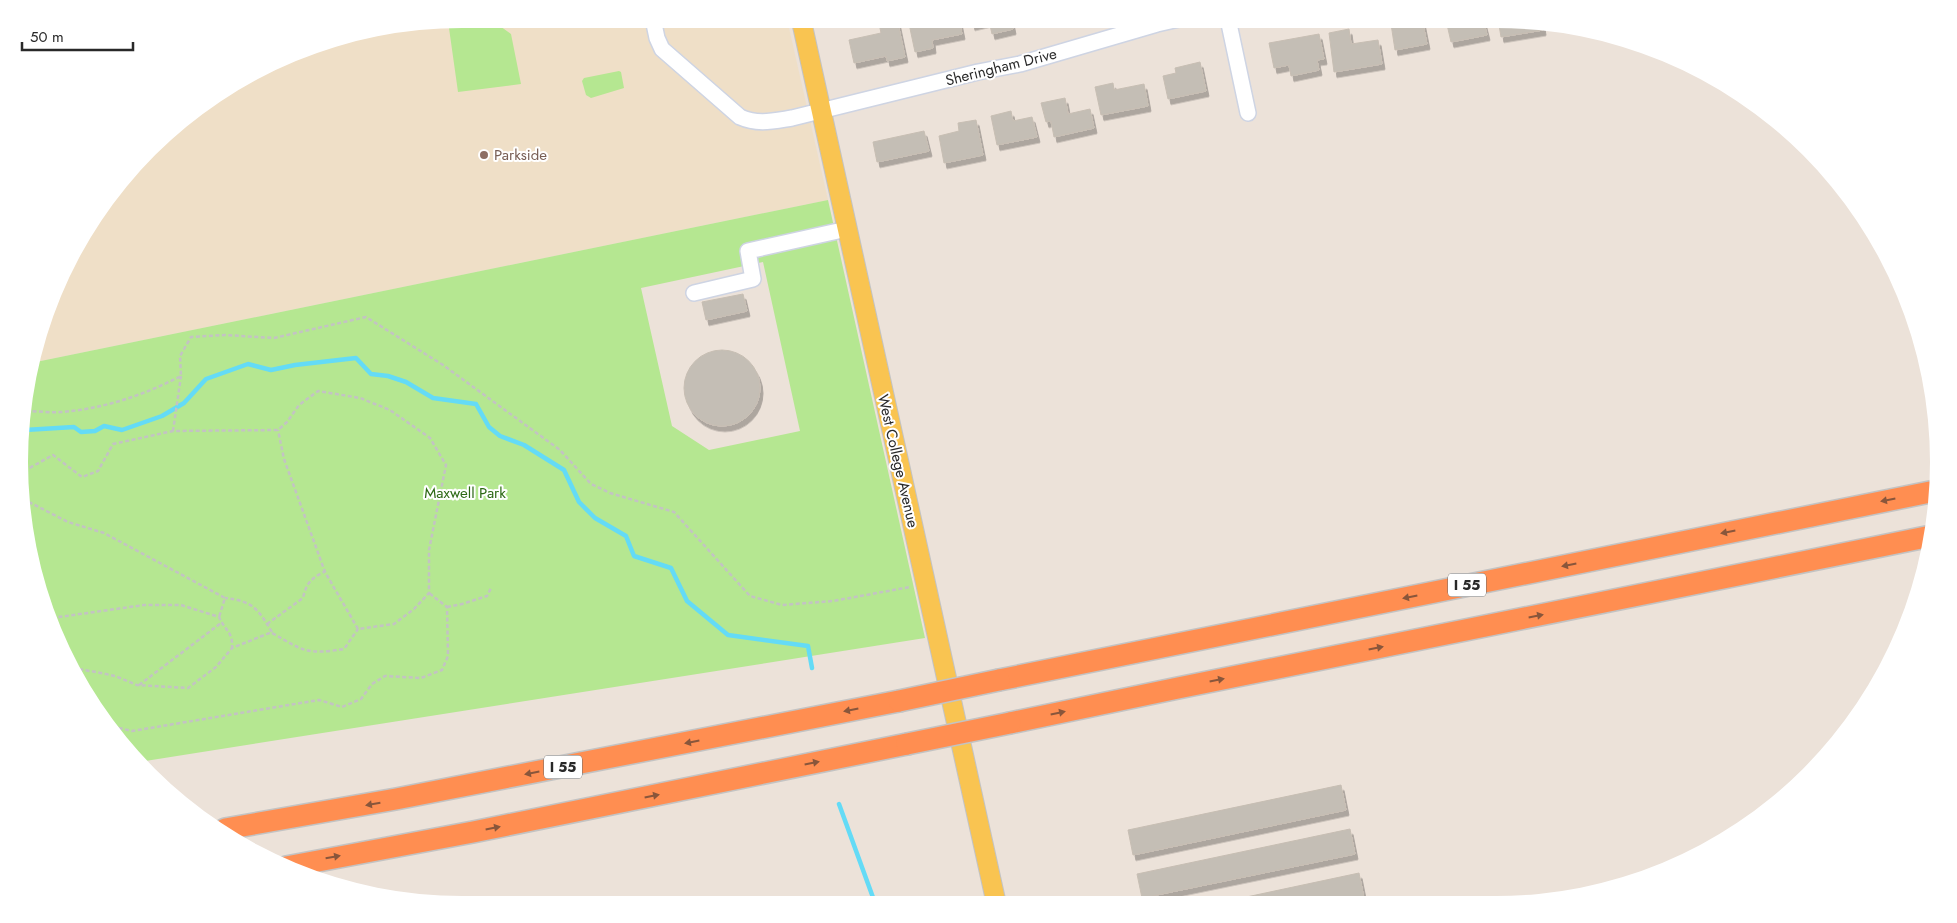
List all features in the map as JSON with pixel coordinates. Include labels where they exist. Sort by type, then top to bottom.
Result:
[{"type":"highway","name":"I 55","points":[[230,828],[396,800],[899,701],[1929,492]]},
{"type":"highway","points":[[299,864],[473,832],[1922,538]]},
{"type":"main road","name":"West College Avenue","points":[[803,28],[995,896]]},
{"type":"street","name":"Sheringham Drive","points":[[655,28],[662,49],[740,117],[750,122],[761,123],[978,72],[1020,64],[1144,28]]},
{"type":"street","points":[[1230,28],[1248,113]]},
{"type":"street","points":[[694,293],[753,279],[748,251],[847,229]]},
{"type":"path","points":[[173,430],[181,376],[180,356],[191,337],[225,335],[274,338],[366,316],[444,366],[560,450],[591,484],[610,493],[674,512],[750,596],[782,605],[833,601],[926,585]]},
{"type":"path","points":[[30,410],[60,413],[108,404],[156,389],[181,376]]},
{"type":"path","points":[[28,469],[53,455],[82,477],[98,471],[113,444],[173,430],[278,430],[287,422],[299,405],[318,391],[360,398],[390,410],[430,438],[446,464],[429,550],[429,593],[414,609],[394,624],[358,629],[344,649],[321,653],[304,651],[272,632],[261,614],[243,600],[225,598],[104,533],[68,522],[29,502]]},
{"type":"path","points":[[278,430],[284,459],[325,572],[358,629]]},
{"type":"path","points":[[267,624],[303,598],[309,580],[325,572]]},
{"type":"path","points":[[429,593],[447,607],[487,596],[491,588]]},
{"type":"path","points":[[225,598],[219,617],[229,631],[232,639],[232,648]]},
{"type":"path","points":[[57,617],[144,606],[181,605],[219,617]]},
{"type":"path","points":[[119,728],[132,731],[319,700],[342,707],[361,699],[372,684],[385,676],[421,678],[442,670],[448,656],[447,607]]},
{"type":"path","points":[[138,685],[222,623]]},
{"type":"path","points":[[81,670],[115,676],[138,685],[188,688],[216,667],[232,648],[272,632]]},
{"type":"shaded area","name":"Parkside","points":[[433,28],[789,28],[828,200],[39,361],[61,295],[86,244],[117,197],[135,175],[175,135],[220,101],[270,72],[322,51],[349,42],[377,36]]},
{"type":"green space","points":[[449,28],[503,28],[511,34],[521,84],[458,92]]},
{"type":"green space","points":[[621,72],[624,88],[591,98],[586,95],[582,81],[584,78]]},
{"type":"green space","name":"Maxwell Park","points":[[828,200],[925,638],[148,761],[117,726],[86,678],[61,628],[42,574],[31,518],[28,490],[28,433],[39,361]],"holes":[[[763,262],[800,431],[709,450],[672,426],[641,288]]]},
{"type":"building","points":[[880,28],[899,28],[905,57],[887,61],[886,56],[854,63],[849,40],[881,33]]},
{"type":"building","points":[[910,28],[961,28],[962,34],[932,40],[933,48],[915,52]]},
{"type":"building","points":[[991,28],[1013,28],[1013,29],[992,34]]},
{"type":"building","points":[[1392,28],[1424,28],[1427,44],[1395,50]]},
{"type":"building","points":[[1448,28],[1485,28],[1487,35],[1451,42]]},
{"type":"building","points":[[1500,28],[1543,30],[1501,37]]},
{"type":"building","points":[[1349,29],[1351,44],[1378,40],[1382,64],[1334,72],[1329,33]]},
{"type":"building","points":[[1319,34],[1324,59],[1317,60],[1319,70],[1291,76],[1289,65],[1274,68],[1269,43]]},
{"type":"building","points":[[1200,62],[1206,91],[1168,99],[1163,76],[1176,73],[1175,68]]},
{"type":"building","points":[[1113,83],[1114,90],[1144,84],[1148,106],[1101,115],[1095,87]]},
{"type":"building","points":[[1065,98],[1068,114],[1090,109],[1094,128],[1054,137],[1051,121],[1046,122],[1041,103]]},
{"type":"building","points":[[1011,111],[1013,121],[1032,117],[1037,137],[997,145],[991,116]]},
{"type":"building","points":[[976,120],[983,155],[944,163],[939,136],[959,131],[958,123]]},
{"type":"building","points":[[924,131],[929,151],[877,162],[873,142]]},
{"type":"building","points":[[743,294],[747,311],[706,320],[702,302]]},
{"type":"building","points":[[722,350],[736,353],[749,361],[757,374],[760,388],[757,402],[749,415],[736,423],[722,426],[708,423],[695,415],[687,402],[684,388],[687,374],[695,361],[708,353]]},
{"type":"building","points":[[1341,785],[1346,810],[1133,855],[1128,830]]},
{"type":"building","points":[[1350,829],[1355,854],[1152,896],[1142,896],[1137,874]]},
{"type":"building","points":[[1359,873],[1364,896],[1251,896]]},
{"type":"waterway","points":[[28,430],[74,427],[81,432],[95,431],[104,426],[122,430],[162,416],[184,403],[206,379],[248,364],[271,370],[295,365],[356,358],[371,374],[388,376],[406,382],[433,398],[476,404],[489,427],[500,436],[524,445],[564,470],[579,502],[595,518],[626,536],[634,556],[671,568],[687,601],[728,635],[808,646],[812,668]]},
{"type":"waterway","points":[[839,804],[872,896]]},
{"type":"place","name":"Parkside","points":[[484,155]]}]
